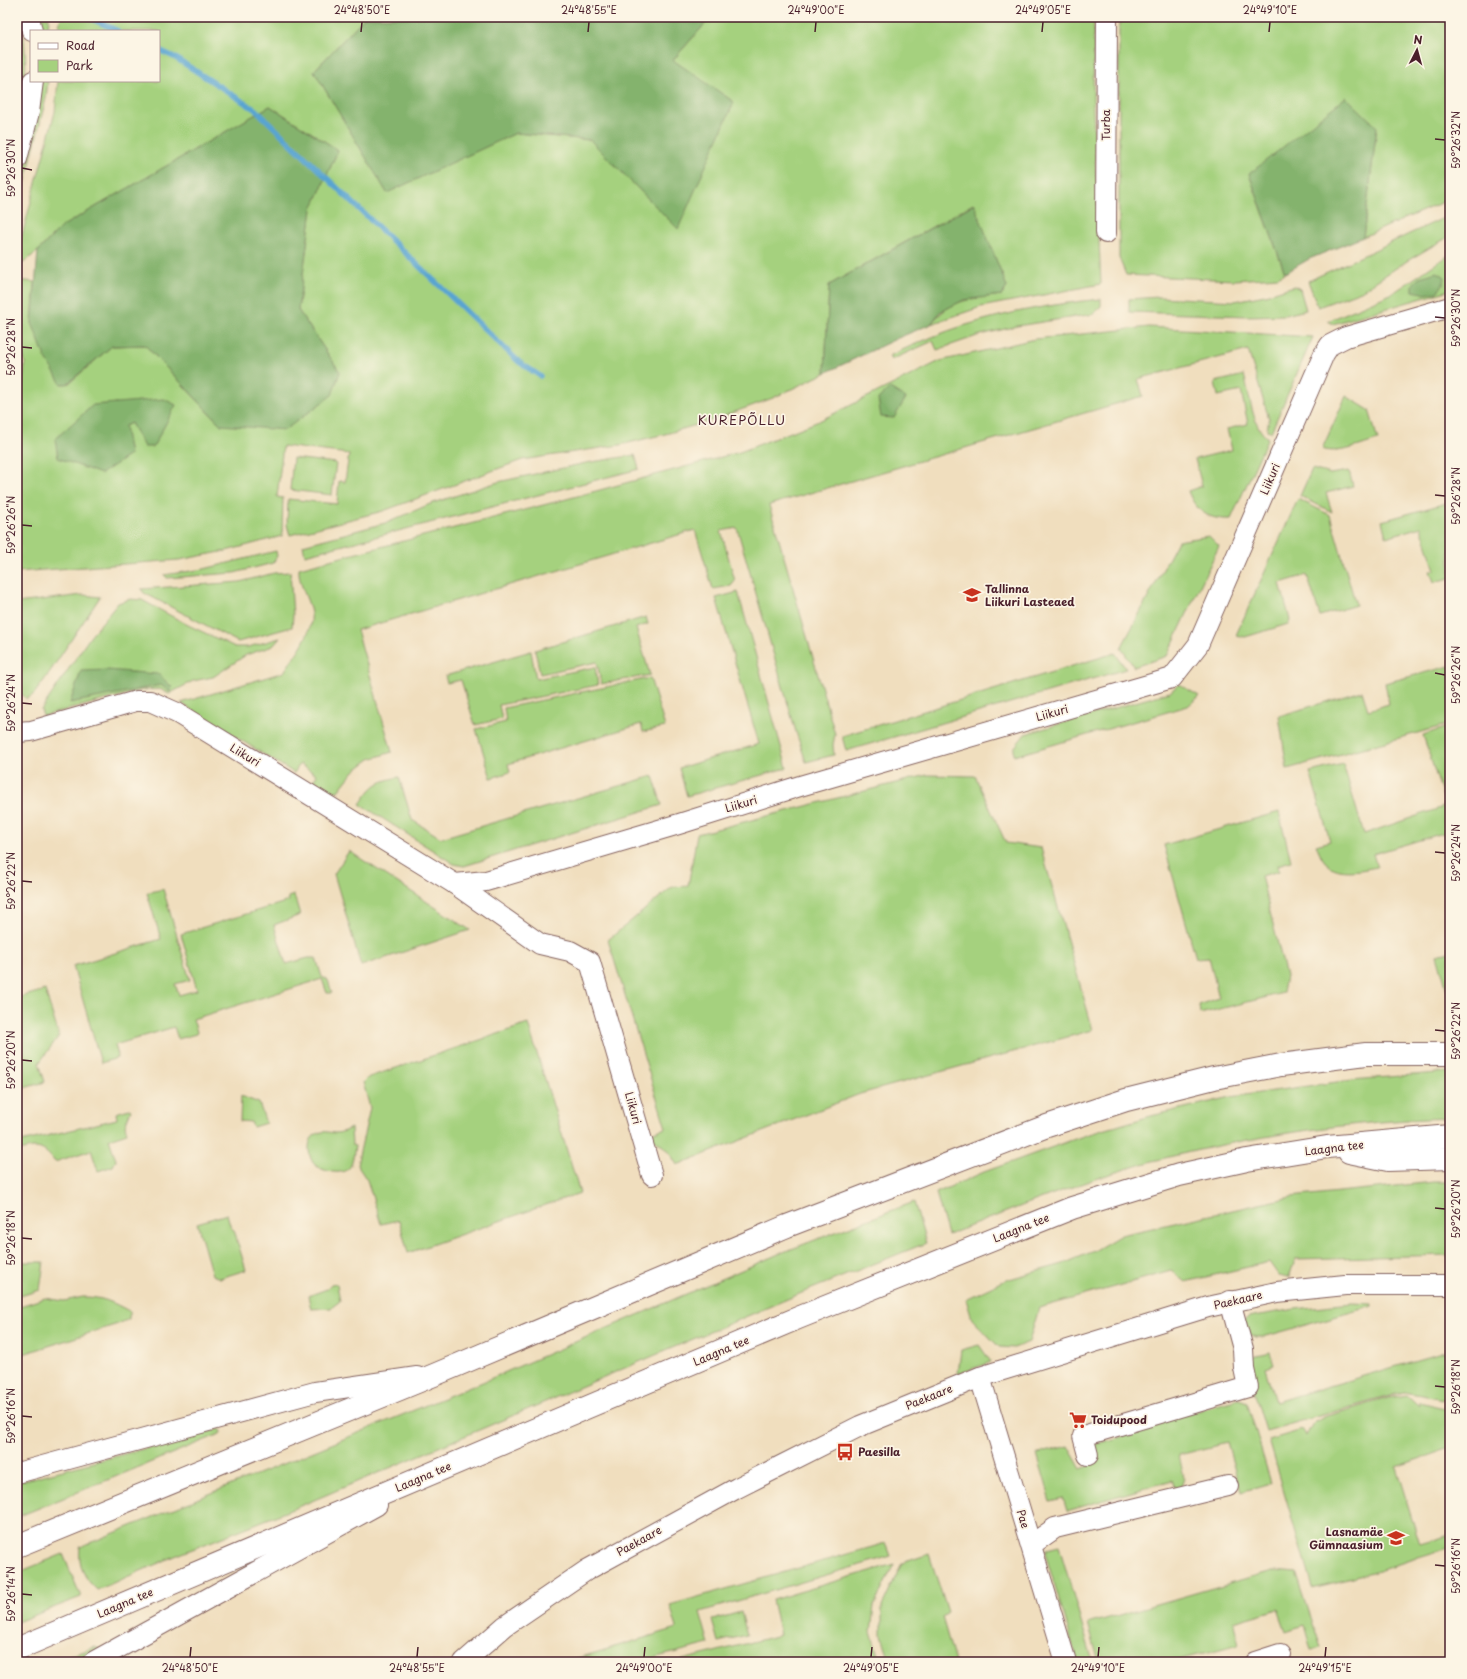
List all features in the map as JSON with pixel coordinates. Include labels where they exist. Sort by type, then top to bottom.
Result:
[{"type":"main road","points":[[17,1546],[434,1375],[787,1226],[1047,1126],[1126,1100],[1214,1078],[1281,1065],[1366,1054],[1450,1039]]},
{"type":"main road","points":[[1366,1054],[1450,1054]]},
{"type":"main road","name":"Laagna tee","points":[[17,1649],[798,1318],[1072,1208],[1179,1176],[1247,1160],[1327,1147],[1450,1136]]},
{"type":"main road","points":[[1327,1147],[1388,1160],[1450,1158]]},
{"type":"street","points":[[29,17],[32,30]]},
{"type":"street","name":"Turba","points":[[1106,233],[1107,17]]},
{"type":"street","points":[[17,159],[29,112],[33,82]]},
{"type":"street","name":"Liikuri","points":[[455,884],[486,881],[679,824],[800,786],[1172,678],[1198,644],[1324,354],[1330,345],[1346,337],[1450,307]]},
{"type":"street","name":"Liikuri","points":[[17,732],[31,731],[136,701],[150,701],[177,713],[455,884],[540,944],[570,951],[590,962],[652,1175]]},
{"type":"street","name":"Paekaare","points":[[464,1662],[505,1626],[587,1570],[736,1488],[860,1426],[980,1377],[1230,1302],[1277,1292],[1345,1285],[1450,1285]]},
{"type":"street","points":[[1088,1455],[1083,1436],[1248,1387],[1244,1368],[1243,1349],[1230,1302]]},
{"type":"street","points":[[17,1473],[315,1392],[434,1375]]},
{"type":"street","name":"Pae","points":[[980,1377],[1066,1662]]},
{"type":"street","points":[[93,1662],[447,1466]]},
{"type":"street","points":[[1031,1545],[1055,1528],[1228,1486]]},
{"type":"street","points":[[1254,1662],[1280,1654]]},
{"type":"green space","points":[[17,17],[20,17],[25,46],[26,67],[24,97],[17,96]]},
{"type":"green space","points":[[38,17],[49,17],[48,30],[40,30]]},
{"type":"green space","points":[[61,17],[365,17],[314,71],[387,192],[516,133],[590,140],[678,228],[673,60],[711,17],[1094,17],[1093,109],[1101,284],[981,307],[931,324],[939,315],[954,304],[972,299],[1002,295],[1007,287],[973,204],[829,285],[825,373],[773,398],[713,420],[669,433],[620,445],[522,460],[383,511],[290,535],[287,525],[288,499],[337,504],[339,481],[345,482],[349,454],[283,446],[277,497],[283,498],[282,536],[226,551],[179,560],[17,572],[17,435],[25,364],[21,342],[17,334],[17,280],[35,282],[32,323],[68,384],[112,346],[145,345],[221,425],[340,372],[298,310],[312,209],[338,150],[270,106],[61,227],[38,251],[17,268],[17,254],[55,112],[58,82],[160,82],[160,30],[58,30]],"holes":[[[163,399],[144,446],[131,423],[125,426]]]},
{"type":"green space","points":[[365,17],[711,17],[673,60],[734,102],[678,229],[590,140],[516,133],[387,193],[314,71]]},
{"type":"green space","points":[[1119,17],[1450,17],[1450,199],[1363,237],[1377,127],[1249,174],[1285,273],[1278,277],[1234,280],[1126,275],[1119,258]]},
{"type":"green space","points":[[41,82],[48,82],[46,98],[17,217],[17,197],[30,147]]},
{"type":"green space","points":[[1346,97],[1377,127],[1363,237],[1309,259],[1285,273],[1249,174]]},
{"type":"green space","points":[[270,106],[338,150],[312,209],[298,310],[340,372],[332,395],[285,430],[221,425],[145,345],[112,346],[67,384],[61,384],[45,357],[32,323],[38,251],[61,227]]},
{"type":"green space","points":[[974,204],[1007,287],[1002,295],[964,300],[940,312],[931,324],[825,373],[829,285]]},
{"type":"green space","points":[[1450,215],[1450,236],[1407,261],[1361,291],[1318,307],[1308,281]]},
{"type":"green space","points":[[1450,255],[1450,290],[1333,324],[1328,321],[1393,293]]},
{"type":"green space","points":[[1437,272],[1444,276],[1443,285],[1437,292],[1426,294],[1413,291],[1413,284],[1420,277]]},
{"type":"green space","points":[[1294,286],[1300,289],[1306,310],[1285,315],[1247,316],[1129,312],[1129,299],[1159,297],[1235,301],[1265,295]]},
{"type":"green space","points":[[1101,299],[1101,306],[1094,314],[1017,326],[977,336],[937,350],[933,341],[891,360],[889,356],[934,336],[980,321],[1031,309]]},
{"type":"green space","points":[[1149,327],[1313,337],[1271,432],[1267,430],[1269,419],[1248,350],[1138,379],[1143,396],[769,505],[835,734],[833,745],[834,755],[806,762],[737,528],[721,531],[735,581],[731,586],[713,589],[695,530],[357,630],[392,752],[370,759],[354,771],[338,791],[323,792],[311,784],[317,775],[300,764],[294,773],[181,703],[284,672],[302,644],[311,621],[310,607],[300,580],[299,568],[559,501],[740,452],[819,421],[940,361],[1035,339]]},
{"type":"green space","points":[[1244,375],[1255,419],[1263,434],[1268,438],[1231,519],[1216,518],[1199,509],[1188,491],[1202,486],[1195,459],[1232,450],[1227,429],[1248,424],[1241,391],[1218,396],[1215,382]]},
{"type":"green space","points":[[890,388],[906,398],[894,418],[881,417],[878,399]]},
{"type":"green space","points":[[1346,396],[1369,410],[1378,440],[1343,450],[1329,451],[1322,449]]},
{"type":"green space","points":[[164,399],[176,405],[153,447],[144,447],[131,423],[125,426],[130,455],[101,474],[58,458],[55,439],[93,405]]},
{"type":"green space","points":[[635,455],[639,469],[305,555],[303,545],[389,522],[430,504],[498,482],[586,463]]},
{"type":"green space","points":[[293,458],[336,463],[332,495],[290,490]]},
{"type":"green space","points":[[1312,469],[1330,474],[1349,471],[1353,486],[1326,493],[1332,512],[1300,496]]},
{"type":"green space","points":[[1298,499],[1330,515],[1356,605],[1320,616],[1307,575],[1280,583],[1290,620],[1288,624],[1245,637],[1236,635]]},
{"type":"green space","points":[[1450,502],[1450,578],[1434,582],[1430,571],[1435,570],[1421,527],[1386,537],[1382,521]]},
{"type":"green space","points":[[1209,536],[1219,546],[1167,656],[1134,667],[1121,648],[1178,541]]},
{"type":"green space","points":[[276,551],[277,556],[273,563],[234,573],[167,578],[164,575],[204,569]]},
{"type":"green space","points":[[290,572],[293,615],[292,627],[238,642],[144,593],[141,589],[240,582],[274,573]]},
{"type":"green space","points":[[738,592],[787,768],[687,796],[679,768],[759,744],[716,598]]},
{"type":"green space","points":[[83,595],[100,597],[45,679],[34,694],[27,699],[21,694],[19,688],[22,688],[19,677],[17,678],[17,603]]},
{"type":"green space","points":[[130,599],[142,600],[188,625],[235,647],[248,647],[280,638],[273,646],[246,655],[213,677],[193,681],[169,694],[160,689],[143,690],[43,716],[41,710],[90,637],[118,603]]},
{"type":"green space","points":[[646,617],[648,624],[636,628],[650,675],[601,684],[597,662],[540,674],[535,650]]},
{"type":"green space","points":[[531,651],[536,679],[595,667],[598,685],[499,705],[502,719],[475,725],[461,680],[447,683],[445,676]]},
{"type":"green space","points":[[1115,653],[1126,669],[846,751],[842,736]]},
{"type":"green space","points":[[1450,666],[1450,724],[1287,769],[1279,716],[1362,691],[1368,710],[1389,704],[1385,683]]},
{"type":"green space","points":[[107,670],[158,674],[172,687],[170,692],[161,685],[70,703],[81,671]]},
{"type":"green space","points":[[650,678],[665,727],[643,732],[641,724],[508,764],[510,772],[491,778],[476,729],[506,722],[504,708]]},
{"type":"green space","points":[[1179,684],[1199,696],[1188,706],[1014,756],[1014,748],[1025,734],[1170,692]]},
{"type":"green space","points":[[1450,726],[1450,831],[1373,854],[1377,867],[1348,871],[1328,865],[1316,845],[1330,841],[1310,772],[1343,764],[1364,834],[1446,806],[1423,735]]},
{"type":"green space","points":[[927,775],[975,776],[1006,843],[1041,848],[1093,1030],[860,1094],[677,1165],[668,1150],[647,1134],[666,1128],[608,940],[672,887],[688,886],[697,834]]},
{"type":"green space","points":[[653,776],[662,805],[464,866],[454,864],[360,804],[372,788],[380,782],[399,777],[412,820],[441,838]]},
{"type":"green space","points":[[1279,812],[1291,861],[1278,865],[1279,871],[1261,876],[1286,976],[1283,993],[1200,1014],[1199,1005],[1219,998],[1209,957],[1196,958],[1164,845]]},
{"type":"green space","points":[[349,851],[470,930],[361,966],[334,874]]},
{"type":"green space","points":[[163,889],[190,980],[175,984],[179,995],[197,990],[181,934],[289,901],[288,897],[294,895],[300,915],[274,925],[286,964],[308,958],[316,958],[322,977],[328,980],[332,993],[327,993],[322,979],[193,1019],[197,1032],[196,1034],[178,1039],[174,1027],[115,1045],[118,1055],[117,1058],[101,1063],[73,966],[161,939],[147,893]]},
{"type":"green space","points":[[1450,952],[1450,1000],[1437,955]]},
{"type":"green space","points":[[45,990],[59,1036],[39,1063],[45,1082],[17,1090],[17,998]]},
{"type":"green space","points":[[528,1024],[580,1193],[408,1253],[399,1220],[381,1224],[367,1180],[357,1165],[370,1108],[363,1082],[369,1077]]},
{"type":"green space","points":[[1450,1072],[1450,1118],[1375,1122],[1338,1126],[1263,1137],[1190,1152],[1153,1161],[1101,1177],[1049,1195],[948,1235],[936,1193],[984,1172],[1086,1135],[1151,1116],[1231,1097],[1351,1080]]},
{"type":"green space","points":[[241,1096],[259,1103],[266,1123],[253,1127],[251,1122],[240,1121]]},
{"type":"green space","points":[[129,1109],[131,1110],[125,1125],[127,1133],[109,1139],[116,1160],[113,1166],[98,1171],[91,1150],[55,1162],[46,1152],[38,1148],[17,1152],[17,1143],[117,1119],[116,1113]]},
{"type":"green space","points":[[351,1128],[352,1145],[355,1146],[352,1163],[348,1169],[340,1172],[334,1172],[323,1170],[315,1165],[309,1150],[310,1141],[312,1138],[321,1132],[338,1133]]},
{"type":"green space","points":[[1434,1182],[1450,1182],[1450,1255],[1295,1259],[1289,1278],[1279,1276],[1269,1262],[1185,1282],[1171,1271],[1039,1308],[1029,1342],[1014,1348],[999,1347],[972,1319],[966,1299],[1006,1280],[1063,1264],[1094,1251],[1121,1235],[1291,1197]]},
{"type":"green space","points":[[914,1202],[926,1243],[804,1292],[300,1506],[175,1556],[97,1590],[85,1576],[81,1566],[80,1547],[485,1381],[781,1253]]},
{"type":"green space","points":[[227,1214],[231,1228],[234,1230],[246,1270],[220,1278],[212,1275],[197,1223]]},
{"type":"green space","points":[[17,1262],[44,1262],[40,1290],[17,1297]]},
{"type":"green space","points":[[337,1284],[340,1301],[331,1308],[311,1309],[308,1296],[327,1289],[331,1285]]},
{"type":"green space","points":[[83,1297],[102,1299],[117,1305],[129,1311],[129,1319],[118,1324],[17,1356],[17,1307],[45,1298],[64,1301]]},
{"type":"green space","points":[[1352,1303],[1373,1304],[1373,1306],[1263,1337],[1255,1337],[1248,1333],[1244,1321],[1248,1317],[1295,1309]]},
{"type":"green space","points":[[979,1345],[991,1362],[958,1374],[961,1350]]},
{"type":"green space","points":[[1270,1352],[1274,1365],[1265,1368],[1275,1402],[1445,1352],[1450,1369],[1450,1400],[1404,1392],[1266,1431],[1247,1368],[1252,1356]]},
{"type":"green space","points":[[1407,1395],[1419,1406],[1419,1402],[1450,1409],[1450,1448],[1396,1467],[1420,1544],[1450,1535],[1450,1548],[1353,1578],[1312,1588],[1269,1440],[1302,1430],[1306,1436],[1313,1423],[1324,1417],[1388,1398]]},
{"type":"green space","points":[[1239,1399],[1247,1402],[1271,1483],[1241,1492],[1227,1443],[1179,1455],[1184,1478],[1180,1490],[1176,1491],[1172,1480],[1067,1511],[1063,1498],[1051,1501],[1037,1454],[1068,1446],[1081,1469],[1092,1464],[1093,1445],[1156,1427],[1159,1420]]},
{"type":"green space","points":[[220,1429],[220,1434],[17,1517],[17,1482]]},
{"type":"green space","points":[[886,1543],[891,1556],[700,1612],[709,1644],[637,1662],[565,1662],[677,1628],[670,1605]]},
{"type":"green space","points":[[1059,1546],[1093,1662],[1078,1662],[1045,1553],[1047,1549]]},
{"type":"green space","points":[[63,1554],[81,1597],[17,1622],[17,1573]]},
{"type":"green space","points":[[929,1554],[948,1613],[942,1617],[955,1662],[890,1662],[882,1635],[882,1606],[902,1563]]},
{"type":"green space","points":[[894,1564],[874,1606],[871,1632],[880,1662],[675,1662],[780,1635],[772,1600]]},
{"type":"green space","points":[[1275,1570],[1296,1572],[1321,1648],[1311,1650],[1304,1625],[1286,1631],[1278,1609],[1233,1622],[1239,1644],[1171,1662],[1099,1662],[1088,1624]]},
{"type":"green space","points":[[741,1612],[747,1635],[718,1642],[712,1620]]},
{"type":"green space","points":[[95,1647],[100,1649],[76,1662],[54,1662]]},
{"type":"waterway","points":[[88,17],[116,30]]},
{"type":"waterway","points":[[160,50],[174,57],[256,110],[519,362],[540,376]]},
{"type":"place","name":"Tallinna Liikuri Lasteaed","points":[[972,595]]},
{"type":"place","name":"Toidupood","points":[[1078,1420]]},
{"type":"place","name":"Paesilla","points":[[845,1452]]},
{"type":"place","name":"Lasnamäe Gümnaasium","points":[[1396,1538]]},
{"type":"district","name":"KUREPÕLLU","points":[[742,420]]}]
